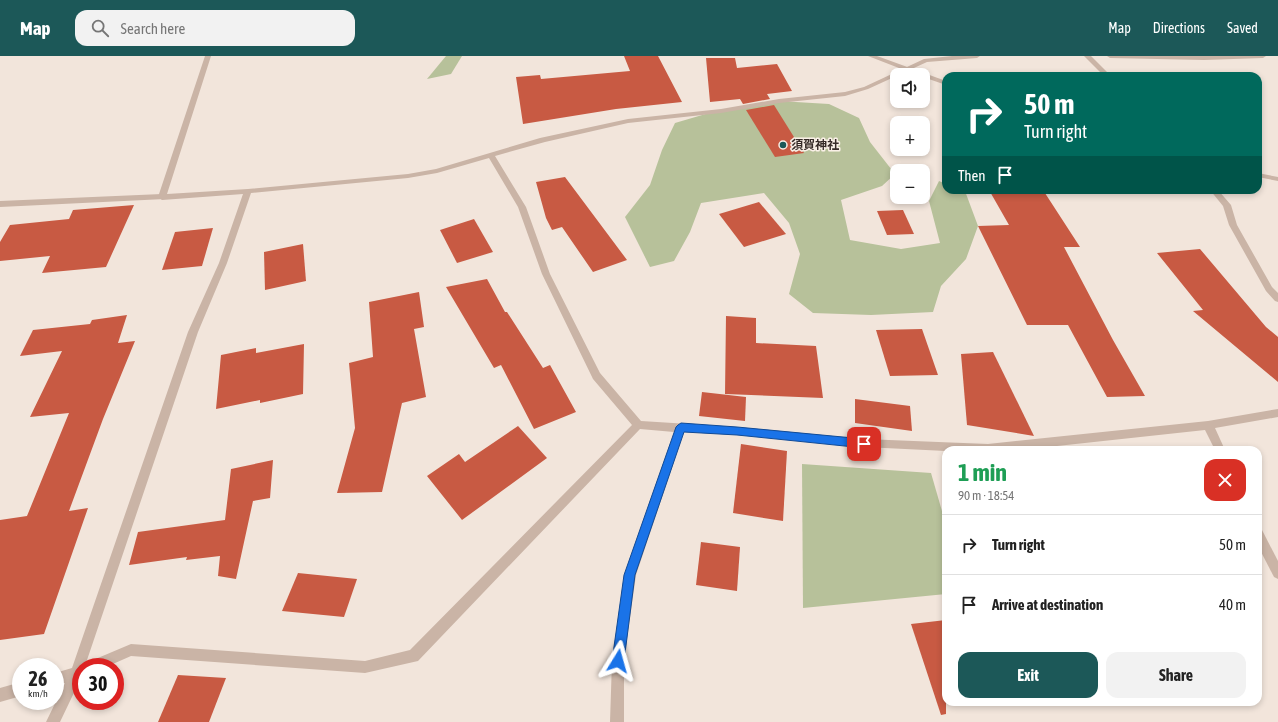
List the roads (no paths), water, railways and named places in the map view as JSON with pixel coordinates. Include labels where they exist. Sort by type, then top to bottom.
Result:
[{"type":"street","points":[[162,197],[208,56]]},
{"type":"street","points":[[871,56],[905,68]]},
{"type":"street","points":[[909,68],[924,58],[977,56]]},
{"type":"street","points":[[1087,56],[1104,72]]},
{"type":"street","points":[[1110,56],[1204,58],[1263,56]]},
{"type":"street","points":[[0,204],[162,197],[248,191],[408,176],[437,171],[543,140],[628,121],[721,111],[779,101],[845,94],[866,88],[890,77]]},
{"type":"street","points":[[930,78],[942,82]]},
{"type":"street","points":[[491,156],[522,207],[546,274],[596,376],[638,425],[737,431],[864,444],[942,447]]},
{"type":"street","points":[[1262,176],[1278,179]]},
{"type":"street","points":[[83,658],[193,332],[223,263],[248,191]]},
{"type":"street","points":[[1217,194],[1227,205],[1233,225],[1269,289],[1278,299]]},
{"type":"street","points":[[1014,446],[1208,424],[1278,413]]},
{"type":"street","points":[[1208,424],[1218,446]]},
{"type":"street","points":[[112,658],[131,650],[365,667],[413,656],[638,425]]},
{"type":"street","points":[[617,722],[618,661],[630,575],[681,427]]},
{"type":"street","points":[[1262,542],[1278,573]]},
{"type":"street","points":[[53,722],[72,685]]},
{"type":"street","points":[[0,695],[12,692]]},
{"type":"place","name":"須賀神社","points":[[783,145]]}]
